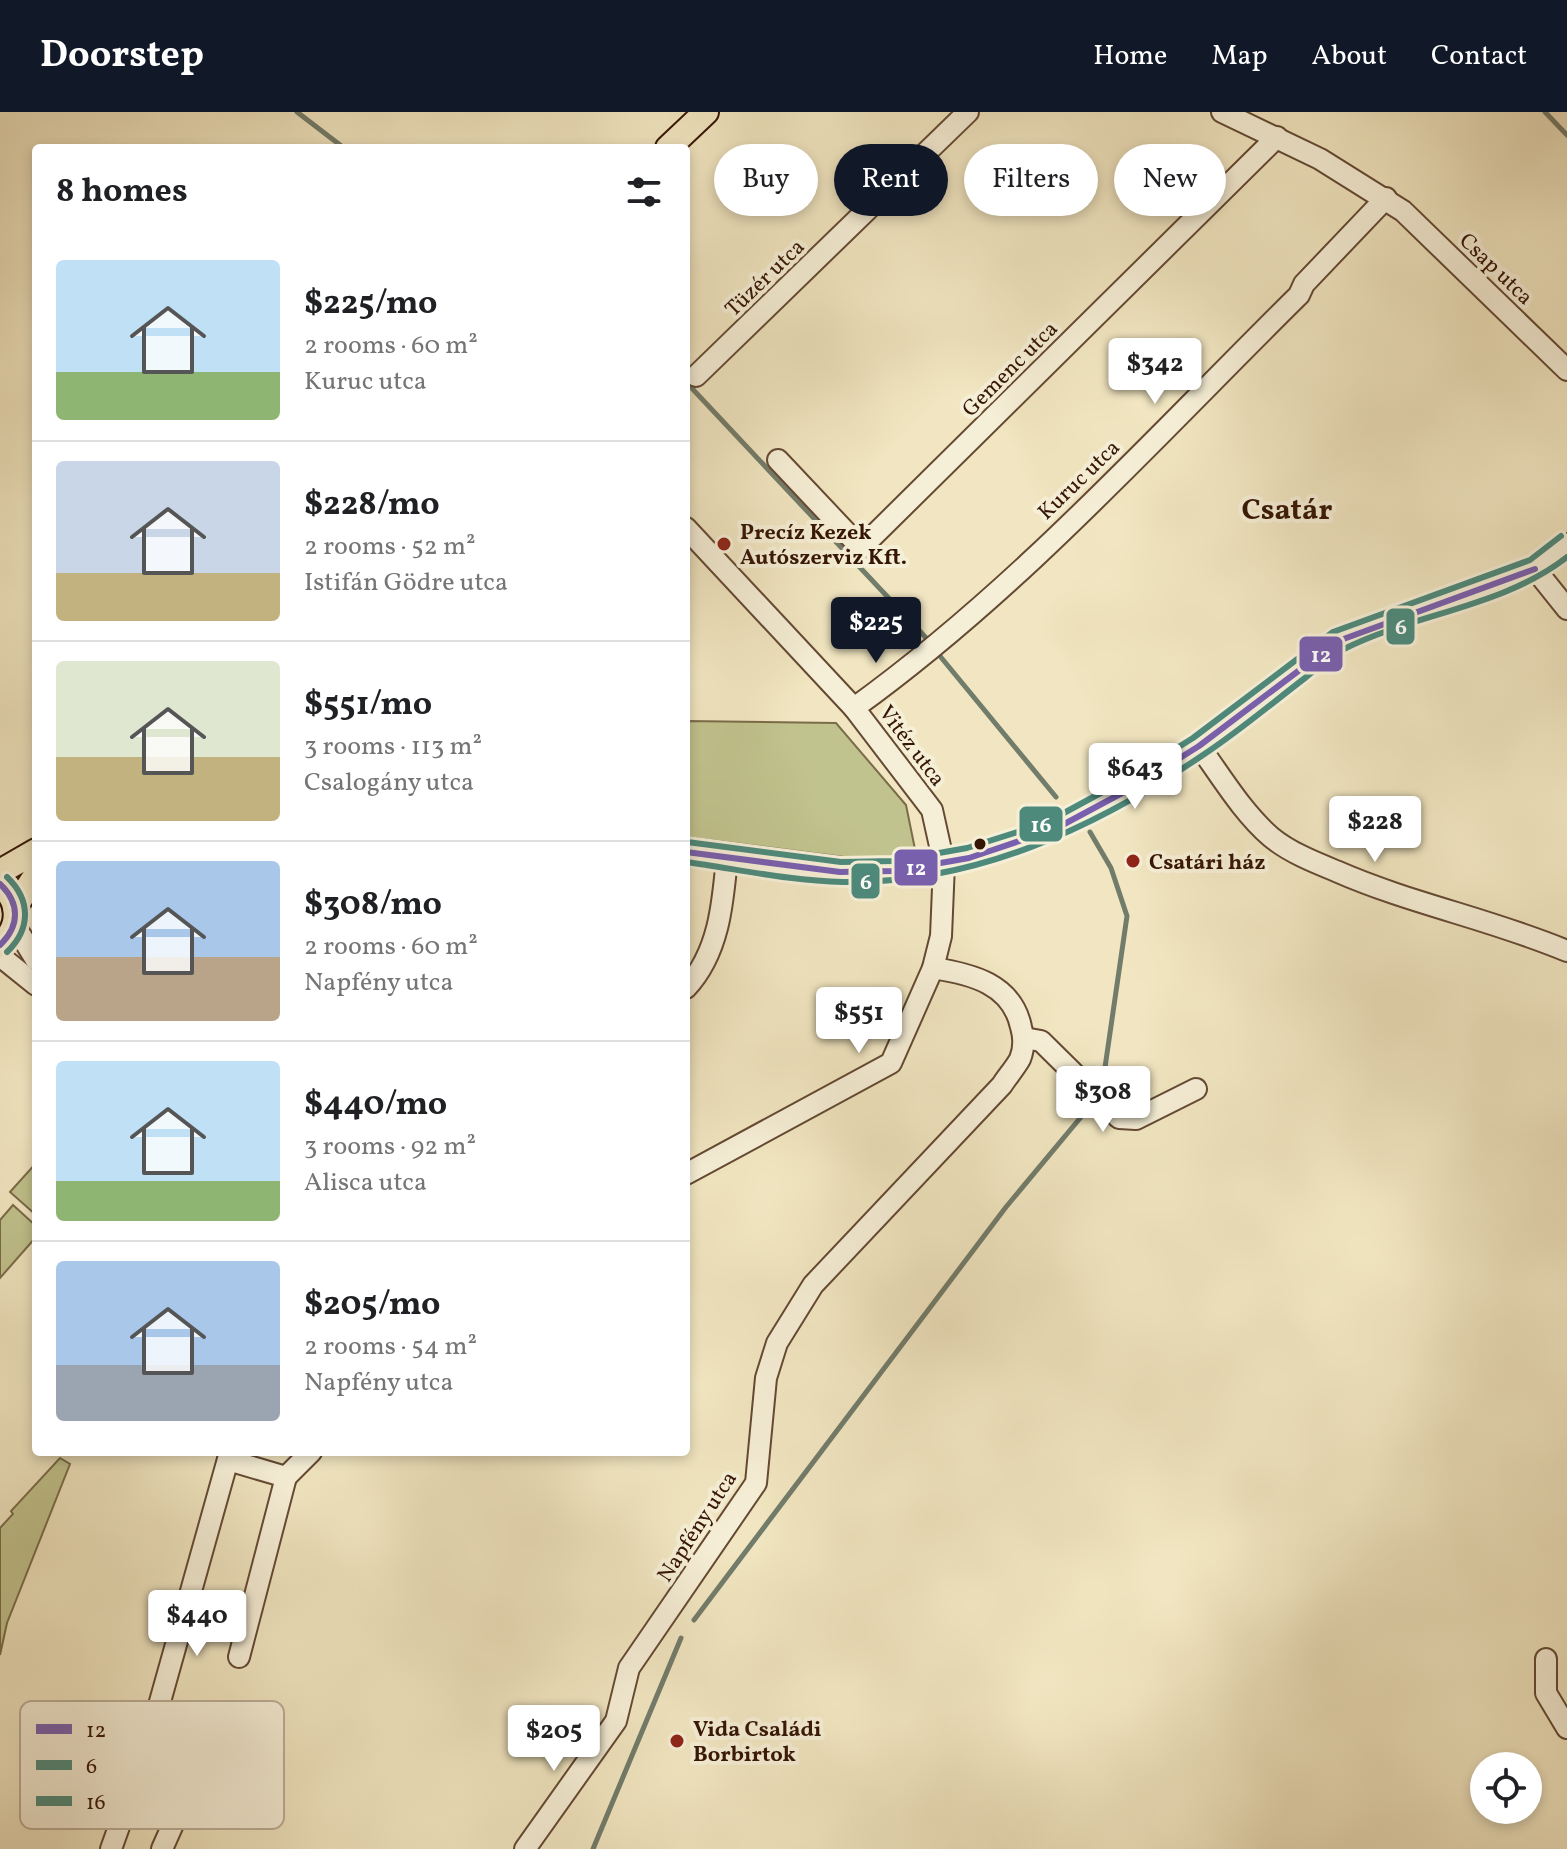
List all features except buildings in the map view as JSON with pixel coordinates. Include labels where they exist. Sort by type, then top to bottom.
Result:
[{"type":"main road","points":[[672,144],[706,112]]},
{"type":"main road","points":[[0,872],[32,853]]},
{"type":"main road","points":[[10,926],[32,883]]},
{"type":"main road","points":[[0,884],[10,926]]},
{"type":"street","name":"Tüzér utca","points":[[696,376],[968,112]]},
{"type":"street","name":"Csap utca","points":[[1222,112],[1277,137],[1386,198],[1567,370]]},
{"type":"street","name":"Gemenc utca","points":[[778,460],[861,548],[1277,137]]},
{"type":"street","name":"Kuruc utca","points":[[854,708],[946,638],[1288,306],[1304,284],[1386,198]]},
{"type":"street","name":"Vitéz utca","points":[[690,532],[854,708],[932,810],[944,864],[941,936],[933,968],[891,1063],[690,1172]]},
{"type":"street","points":[[690,852],[840,872],[895,871],[944,864],[1055,829],[1137,785],[1199,746],[1338,641],[1535,569],[1567,544]]},
{"type":"street","points":[[1535,569],[1567,609]]},
{"type":"street","points":[[1199,746],[1249,814],[1272,838],[1306,858],[1382,891],[1500,925],[1567,951]]},
{"type":"street","points":[[690,983],[708,958],[722,912],[727,857]]},
{"type":"street","points":[[10,926],[32,955]]},
{"type":"street","points":[[0,956],[32,982]]},
{"type":"street","points":[[933,968],[967,974],[994,986],[1014,1004],[1024,1038],[1041,1041],[1119,1118],[1136,1119],[1196,1089]]},
{"type":"street","name":"Napfény utca","points":[[525,1849],[616,1721],[629,1668],[756,1483],[766,1378],[777,1343],[791,1315],[813,1285],[1002,1085],[1021,1057],[1024,1038]]},
{"type":"street","points":[[160,1701],[229,1456],[286,1477]]},
{"type":"street","points":[[239,1657],[286,1477],[307,1456]]},
{"type":"street","points":[[1546,1659],[1546,1693],[1567,1728]]},
{"type":"street","points":[[111,1849],[118,1829]]},
{"type":"street","points":[[162,1849],[171,1829]]},
{"type":"green space","points":[[690,721],[836,723],[906,805],[917,859],[852,858],[690,838]]},
{"type":"green space","points":[[32,1167],[32,1211],[10,1192]]},
{"type":"green space","points":[[13,1205],[32,1222],[32,1242],[0,1278],[0,1220]]},
{"type":"green space","points":[[60,1458],[70,1464],[7,1623],[0,1655],[0,1528],[13,1514],[11,1511]]},
{"type":"waterway","points":[[297,112],[339,144]]},
{"type":"waterway","points":[[1545,112],[1567,135]]},
{"type":"waterway","points":[[690,386],[929,641]]},
{"type":"waterway","points":[[935,650],[1056,797]]},
{"type":"waterway","points":[[1090,832],[1111,868],[1127,916],[1102,1088]]},
{"type":"waterway","points":[[694,1620],[1006,1207],[1091,1105]]},
{"type":"waterway","points":[[593,1849],[681,1638]]},
{"type":"transit line","name":"16","points":[[690,842],[841,862],[894,861],[967,848],[1024,830],[1051,820],[1132,776],[1193,738],[1333,632],[1530,560],[1561,536]]},
{"type":"transit line","name":"6","points":[[690,863],[804,879],[843,882],[892,880],[940,873],[1032,847],[1120,806],[1203,755],[1344,649],[1400,626],[1487,599],[1542,574],[1567,557]]},
{"type":"transit line","name":"12","points":[[690,853],[840,872],[895,871],[969,858],[1055,829],[1137,785],[1199,746],[1338,641],[1535,569]]},
{"type":"transit line","name":"16","points":[[7,877],[20,895],[25,914],[20,934],[7,952]]},
{"type":"transit line","name":"12","points":[[0,884],[7,891],[15,914],[11,930],[0,945]]},
{"type":"place","name":"Precíz Kezek Autószerviz Kft.","points":[[724,544]]},
{"type":"place","name":"Csatári ház","points":[[1133,861]]},
{"type":"place","name":"Vida Családi Borbirtok","points":[[677,1741]]},
{"type":"district","name":"Csatár","points":[[1287,509]]}]
